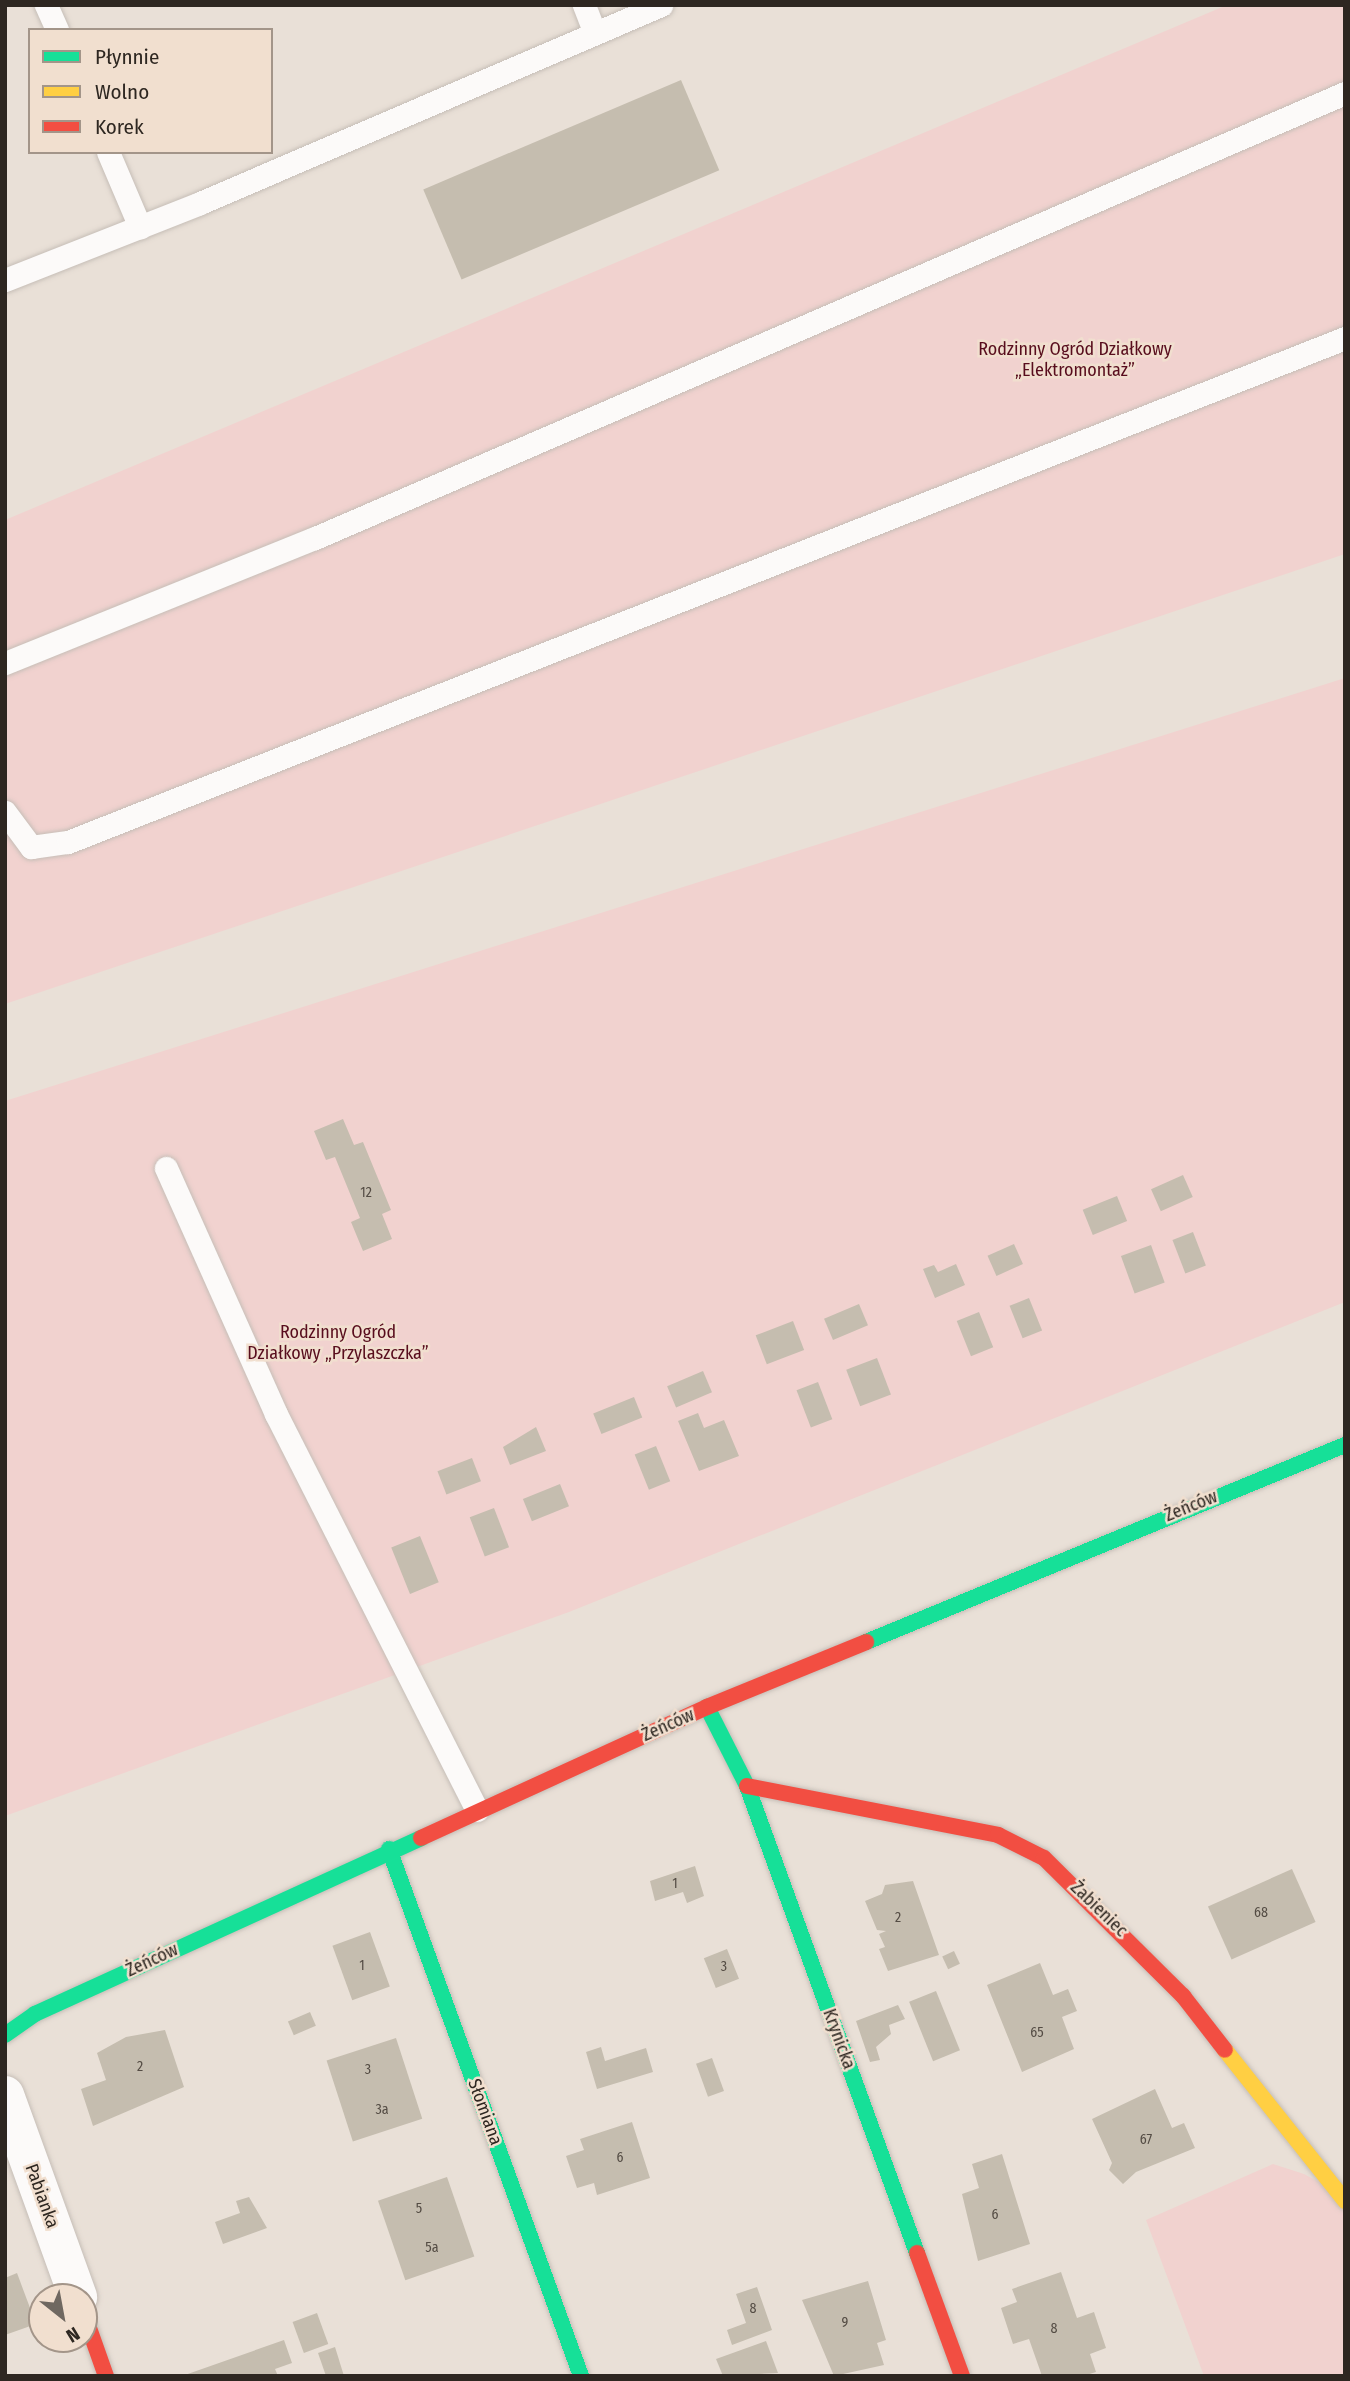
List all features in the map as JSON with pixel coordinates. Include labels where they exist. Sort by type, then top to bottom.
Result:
[{"type":"street","name":"Żeńców","points":[[5,2035],[35,2014],[389,1849],[707,1707],[1345,1445]]},
{"type":"street","name":"Krynicka","points":[[707,1707],[747,1786],[962,2376]]},
{"type":"street","name":"Żabieniec","points":[[747,1786],[985,1832],[1044,1858],[1183,1996],[1345,2201]]},
{"type":"street","name":"Słomiana","points":[[389,1849],[581,2376]]},
{"type":"street","name":"Pabianka","points":[[5,2095],[73,2283]]},
{"type":"street","points":[[98,2353],[106,2376]]},
{"type":"lane","points":[[46,5],[56,28]]},
{"type":"lane","points":[[583,5],[596,33]]},
{"type":"lane","points":[[5,280],[140,227],[661,5]]},
{"type":"lane","points":[[5,663],[315,538],[1345,93]]},
{"type":"lane","points":[[109,154],[140,227]]},
{"type":"lane","points":[[5,812],[31,847],[68,842],[1345,338]]},
{"type":"lane","points":[[166,1168],[276,1414],[477,1810]]},
{"type":"green space","name":"Rodzinny Ogród Działkowy „Elektromontaż”","points":[[1227,5],[1345,5],[1345,554],[5,1004],[5,520]]},
{"type":"green space","name":"Rodzinny Ogród Działkowy „Przylaszczka”","points":[[1345,678],[1345,1302],[569,1612],[5,1816],[5,1101]]},
{"type":"green space","points":[[1273,2164],[1304,2174],[1345,2196],[1345,2376],[1204,2376],[1146,2220]]},
{"type":"building","points":[[681,80],[719,170],[462,280],[423,189]]},
{"type":"building","points":[[343,1119],[354,1145],[363,1142],[391,1210],[382,1214],[392,1239],[363,1251],[351,1222],[360,1218],[335,1157],[326,1160],[314,1131]]},
{"type":"building","points":[[1183,1175],[1193,1197],[1161,1211],[1151,1189]]},
{"type":"building","points":[[1117,1196],[1127,1221],[1093,1235],[1083,1210]]},
{"type":"building","points":[[1193,1232],[1206,1266],[1185,1273],[1172,1240]]},
{"type":"building","points":[[1014,1244],[1023,1264],[996,1276],[988,1256]]},
{"type":"building","points":[[1151,1245],[1165,1283],[1135,1294],[1121,1256]]},
{"type":"building","points":[[956,1264],[965,1285],[935,1298],[923,1269],[934,1265],[938,1272]]},
{"type":"building","points":[[1029,1298],[1042,1330],[1023,1338],[1010,1306]]},
{"type":"building","points":[[859,1304],[868,1325],[833,1340],[824,1319]]},
{"type":"building","points":[[979,1312],[993,1347],[971,1356],[957,1321]]},
{"type":"building","points":[[793,1321],[804,1350],[767,1364],[756,1335]]},
{"type":"building","points":[[877,1358],[891,1394],[860,1406],[846,1370]]},
{"type":"building","points":[[703,1371],[712,1392],[676,1407],[667,1386]]},
{"type":"building","points":[[818,1382],[832,1419],[811,1428],[797,1390]]},
{"type":"building","points":[[634,1397],[642,1417],[601,1434],[593,1413]]},
{"type":"building","points":[[698,1413],[704,1428],[724,1420],[739,1456],[699,1471],[678,1421]]},
{"type":"building","points":[[536,1427],[546,1451],[510,1465],[503,1447]]},
{"type":"building","points":[[656,1446],[670,1481],[649,1490],[635,1455]]},
{"type":"building","points":[[472,1458],[481,1481],[446,1495],[437,1471]]},
{"type":"building","points":[[560,1484],[569,1506],[532,1521],[523,1499]]},
{"type":"building","points":[[494,1508],[509,1547],[485,1557],[470,1517]]},
{"type":"building","points":[[420,1536],[439,1582],[410,1594],[391,1548]]},
{"type":"building","points":[[695,1866],[704,1896],[687,1903],[683,1892],[655,1901],[650,1881]]},
{"type":"building","points":[[1292,1869],[1316,1922],[1232,1959],[1208,1906]]},
{"type":"building","points":[[913,1881],[939,1955],[888,1971],[879,1949],[885,1947],[879,1934],[886,1931],[877,1930],[865,1901],[882,1894],[885,1885]]},
{"type":"building","points":[[370,1932],[390,1987],[352,2000],[332,1946]]},
{"type":"building","points":[[727,1949],[739,1979],[716,1988],[704,1958]]},
{"type":"building","points":[[954,1951],[960,1964],[948,1969],[942,1956]]},
{"type":"building","points":[[1040,1963],[1053,1995],[1068,1989],[1077,2011],[1062,2017],[1074,2049],[1022,2072],[987,1985]]},
{"type":"building","points":[[936,1991],[960,2050],[933,2061],[909,2002]]},
{"type":"building","points":[[898,2005],[905,2019],[889,2025],[891,2034],[876,2047],[880,2060],[870,2062],[856,2021]]},
{"type":"building","points":[[310,2012],[316,2026],[294,2035],[288,2021]]},
{"type":"building","points":[[165,2030],[184,2087],[93,2126],[81,2089],[106,2080],[97,2053],[126,2037]]},
{"type":"building","points":[[396,2038],[422,2119],[353,2141],[327,2061]]},
{"type":"building","points":[[601,2047],[605,2061],[646,2048],[653,2072],[597,2089],[586,2052]]},
{"type":"building","points":[[712,2058],[724,2091],[708,2097],[696,2064]]},
{"type":"building","points":[[1155,2089],[1172,2128],[1184,2123],[1195,2148],[1136,2172],[1123,2184],[1109,2170],[1112,2163],[1092,2119]]},
{"type":"building","points":[[632,2122],[650,2178],[597,2195],[594,2183],[577,2188],[566,2156],[584,2150],[580,2139]]},
{"type":"building","points":[[1002,2154],[1030,2244],[978,2261],[962,2194],[979,2188],[972,2164]]},
{"type":"building","points":[[447,2177],[474,2256],[405,2280],[378,2201]]},
{"type":"building","points":[[249,2197],[267,2228],[223,2244],[215,2222],[240,2213],[236,2201]]},
{"type":"building","points":[[1061,2272],[1077,2318],[1094,2312],[1106,2348],[1090,2354],[1096,2372],[1083,2376],[1042,2376],[1029,2339],[1013,2344],[1001,2308],[1017,2302],[1012,2289]]},
{"type":"building","points":[[17,2273],[28,2303],[28,2327],[5,2335],[5,2278]]},
{"type":"building","points":[[868,2281],[886,2340],[877,2343],[884,2365],[834,2376],[802,2300]]},
{"type":"building","points":[[757,2287],[772,2330],[732,2345],[727,2330],[746,2323],[736,2294]]},
{"type":"building","points":[[317,2313],[328,2344],[304,2353],[293,2322]]},
{"type":"building","points":[[284,2340],[292,2363],[275,2369],[278,2376],[182,2376]]},
{"type":"building","points":[[766,2341],[778,2373],[723,2376],[716,2359]]},
{"type":"building","points":[[335,2347],[344,2376],[326,2376],[318,2353]]},
{"type":"traffic: fast","points":[[866,1642],[1345,1445]]},
{"type":"traffic: fast","points":[[707,1707],[747,1786],[917,2253]]},
{"type":"traffic: fast","points":[[5,2035],[35,2014],[421,1838]]},
{"type":"traffic: fast","points":[[389,1849],[581,2376]]},
{"type":"traffic: slow","points":[[1225,2050],[1345,2201]]},
{"type":"traffic: jam","points":[[421,1838],[707,1707],[866,1642]]},
{"type":"traffic: jam","points":[[747,1786],[998,1835],[1044,1858],[1183,1996],[1225,2050]]},
{"type":"traffic: jam","points":[[917,2253],[962,2376]]},
{"type":"traffic: jam","points":[[98,2353],[106,2376]]}]
